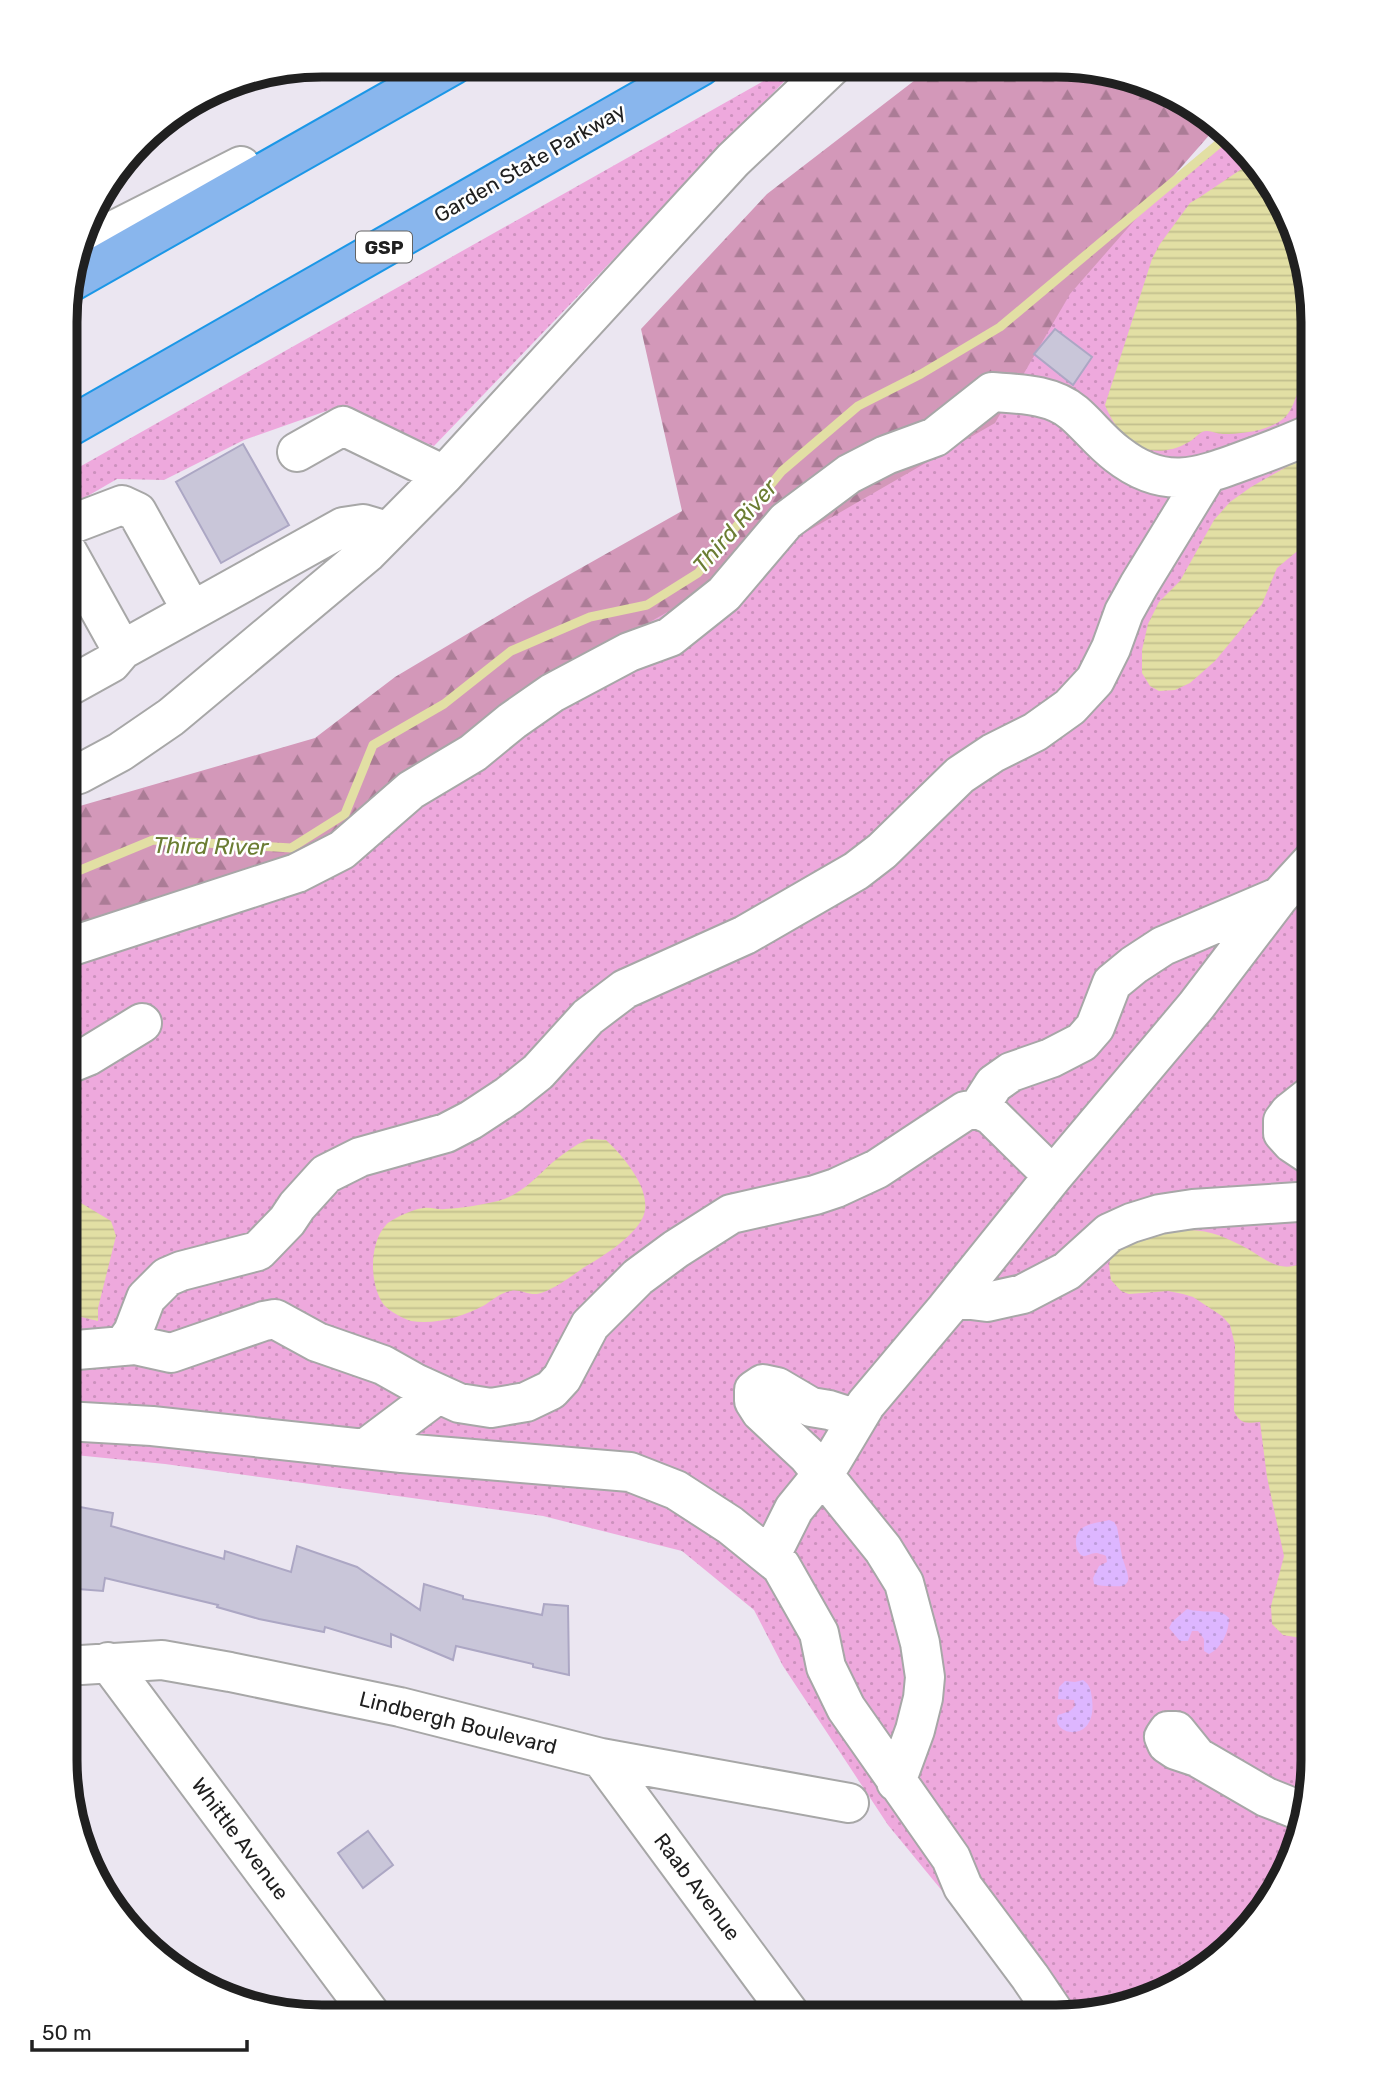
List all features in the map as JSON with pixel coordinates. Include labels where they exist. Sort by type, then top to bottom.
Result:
[{"type":"highway","points":[[82,276],[432,77]]},
{"type":"highway","name":"Garden State Parkway","points":[[77,422],[682,77]]},
{"type":"street","points":[[91,242],[415,77]]},
{"type":"street","points":[[77,775],[120,752],[171,717],[367,553],[444,475],[733,160],[820,77]]},
{"type":"street","points":[[77,944],[297,873],[342,850],[411,790],[473,753],[552,693],[629,652],[670,637],[724,594],[786,521],[849,474],[886,455],[935,437],[992,393],[1034,395],[1061,404],[1072,410],[1115,453],[1152,475],[1194,478],[1301,437]]},
{"type":"street","points":[[297,452],[343,426],[444,475]]},
{"type":"street","points":[[123,1346],[146,1298],[167,1277],[258,1251],[326,1174],[360,1157],[446,1133],[471,1120],[538,1072],[588,1017],[625,989],[745,935],[856,871],[881,851],[960,775],[993,752],[1035,732],[1070,707],[1095,680],[1111,648],[1124,612],[1207,474]]},
{"type":"street","points":[[77,522],[122,505],[137,512],[192,611]]},
{"type":"street","points":[[77,682],[111,663],[122,650],[343,527],[363,524],[387,531]]},
{"type":"street","points":[[77,569],[122,650]]},
{"type":"street","points":[[770,1557],[794,1509],[829,1466],[866,1404],[1196,1006],[1279,897],[1301,873]]},
{"type":"street","points":[[978,1109],[994,1084],[1011,1072],[1051,1058],[1082,1042],[1095,1027],[1112,983],[1134,965],[1163,946],[1279,897]]},
{"type":"street","points":[[1213,924],[1215,937],[1224,951],[1238,952]]},
{"type":"street","points":[[77,1060],[142,1023]]},
{"type":"street","points":[[1300,1104],[1283,1121],[1283,1133],[1300,1149]]},
{"type":"street","points":[[77,1350],[135,1345],[171,1353],[275,1319],[317,1342],[383,1365],[459,1403],[491,1408],[526,1402],[551,1390],[562,1378],[590,1325],[611,1302],[638,1277],[713,1224],[731,1213],[836,1188],[877,1169],[965,1111],[978,1109],[991,1115],[1053,1176]]},
{"type":"street","points":[[955,1298],[987,1303],[1023,1294],[1067,1271],[1109,1233],[1160,1214],[1300,1200]]},
{"type":"street","points":[[857,1419],[811,1407],[777,1387],[763,1384],[754,1391],[754,1401],[761,1412],[808,1456],[883,1549],[904,1583],[920,1643],[925,1677],[915,1730],[896,1782]]},
{"type":"street","points":[[366,1448],[438,1394]]},
{"type":"street","points":[[77,1422],[152,1426],[442,1457],[630,1472],[676,1490],[716,1516],[781,1566],[819,1633],[826,1667],[846,1708],[951,1858],[963,1887],[1049,2005]]},
{"type":"street","points":[[716,1516],[749,1519],[774,1517],[794,1509]]},
{"type":"street","name":"Lindbergh Boulevard","points":[[77,1665],[162,1660],[230,1672],[400,1707],[601,1758],[849,1803]]},
{"type":"street","name":"Whittle Avenue","points":[[108,1662],[364,2005]]},
{"type":"street","points":[[1197,1757],[1266,1797],[1296,1809]]},
{"type":"street","name":"Raab Avenue","points":[[601,1758],[783,2005]]},
{"type":"shaded area","points":[[771,77],[788,77],[434,446],[332,409],[244,440],[164,480],[117,479],[77,502],[77,468]]},
{"type":"shaded area","points":[[1221,142],[1250,173],[1268,199],[1293,258],[1299,290],[1300,1776],[1296,1808],[1288,1839],[1260,1896],[1218,1944],[1192,1964],[1150,1986],[1120,1997],[1056,2005],[1043,2005],[1017,1982],[888,1825],[783,1666],[754,1610],[682,1551],[543,1516],[165,1464],[77,1455],[77,871],[153,840],[1000,327]]},
{"type":"shaded area","points":[[1245,167],[1268,199],[1293,258],[1299,290],[1301,386],[1288,413],[1271,426],[1238,433],[1204,431],[1175,448],[1149,450],[1128,439],[1111,418],[1105,405],[1152,259],[1190,203]]},
{"type":"shaded area","points":[[1301,460],[1301,548],[1277,568],[1262,604],[1215,661],[1190,683],[1175,690],[1159,691],[1150,686],[1142,673],[1142,650],[1148,624],[1159,602],[1180,581],[1214,520],[1230,502]]},
{"type":"shaded area","points":[[588,1139],[606,1140],[613,1147],[635,1175],[644,1196],[643,1217],[633,1232],[617,1246],[548,1290],[537,1294],[507,1292],[457,1317],[429,1322],[411,1321],[384,1305],[376,1287],[373,1264],[376,1242],[386,1225],[420,1208],[458,1208],[498,1201],[514,1195],[565,1152]]},
{"type":"shaded area","points":[[77,1201],[111,1221],[116,1236],[98,1308],[98,1321],[77,1316]]},
{"type":"shaded area","points":[[1202,1231],[1225,1238],[1281,1266],[1300,1263],[1300,1638],[1283,1635],[1272,1624],[1271,1606],[1284,1556],[1267,1477],[1260,1422],[1244,1422],[1234,1411],[1235,1345],[1230,1325],[1222,1316],[1193,1297],[1168,1291],[1129,1294],[1121,1291],[1111,1280],[1109,1265],[1118,1248],[1158,1233]]},
{"type":"green space","points":[[919,77],[1056,77],[1120,85],[1179,110],[1211,133],[1070,294],[995,423],[650,622],[324,839],[77,962],[77,807],[315,738],[395,677],[682,511],[641,329],[767,194]]},
{"type":"sand","points":[[1109,1520],[1117,1527],[1128,1578],[1125,1585],[1094,1584],[1093,1578],[1099,1566],[1107,1562],[1106,1556],[1096,1553],[1082,1555],[1076,1546],[1077,1536],[1082,1528]]},
{"type":"sand","points":[[1187,1609],[1218,1612],[1229,1618],[1224,1639],[1218,1648],[1209,1654],[1204,1651],[1204,1639],[1198,1631],[1192,1631],[1188,1641],[1180,1641],[1169,1628]]},
{"type":"sand","points":[[1083,1680],[1091,1690],[1092,1714],[1082,1730],[1066,1731],[1060,1728],[1057,1722],[1058,1715],[1075,1706],[1074,1700],[1058,1699],[1059,1687],[1065,1681]]},
{"type":"building","points":[[1055,329],[1092,357],[1073,385],[1034,354]]},
{"type":"building","points":[[243,444],[289,525],[221,563],[176,482]]},
{"type":"building","points":[[77,1506],[113,1513],[111,1526],[224,1559],[225,1551],[291,1572],[297,1546],[357,1567],[420,1610],[424,1584],[463,1596],[463,1599],[542,1615],[544,1604],[568,1606],[569,1675],[456,1646],[453,1660],[391,1634],[391,1647],[325,1627],[324,1632],[259,1619],[217,1607],[218,1605],[105,1578],[103,1591],[77,1589]]},
{"type":"building","points":[[368,1831],[393,1865],[363,1888],[338,1853]]},
{"type":"waterway","name":"Third River","points":[[77,871],[153,840],[291,848],[345,814],[373,745],[444,704],[511,651],[590,617],[647,605],[698,573],[782,471],[858,406],[921,374],[1000,327],[1221,142]]}]
